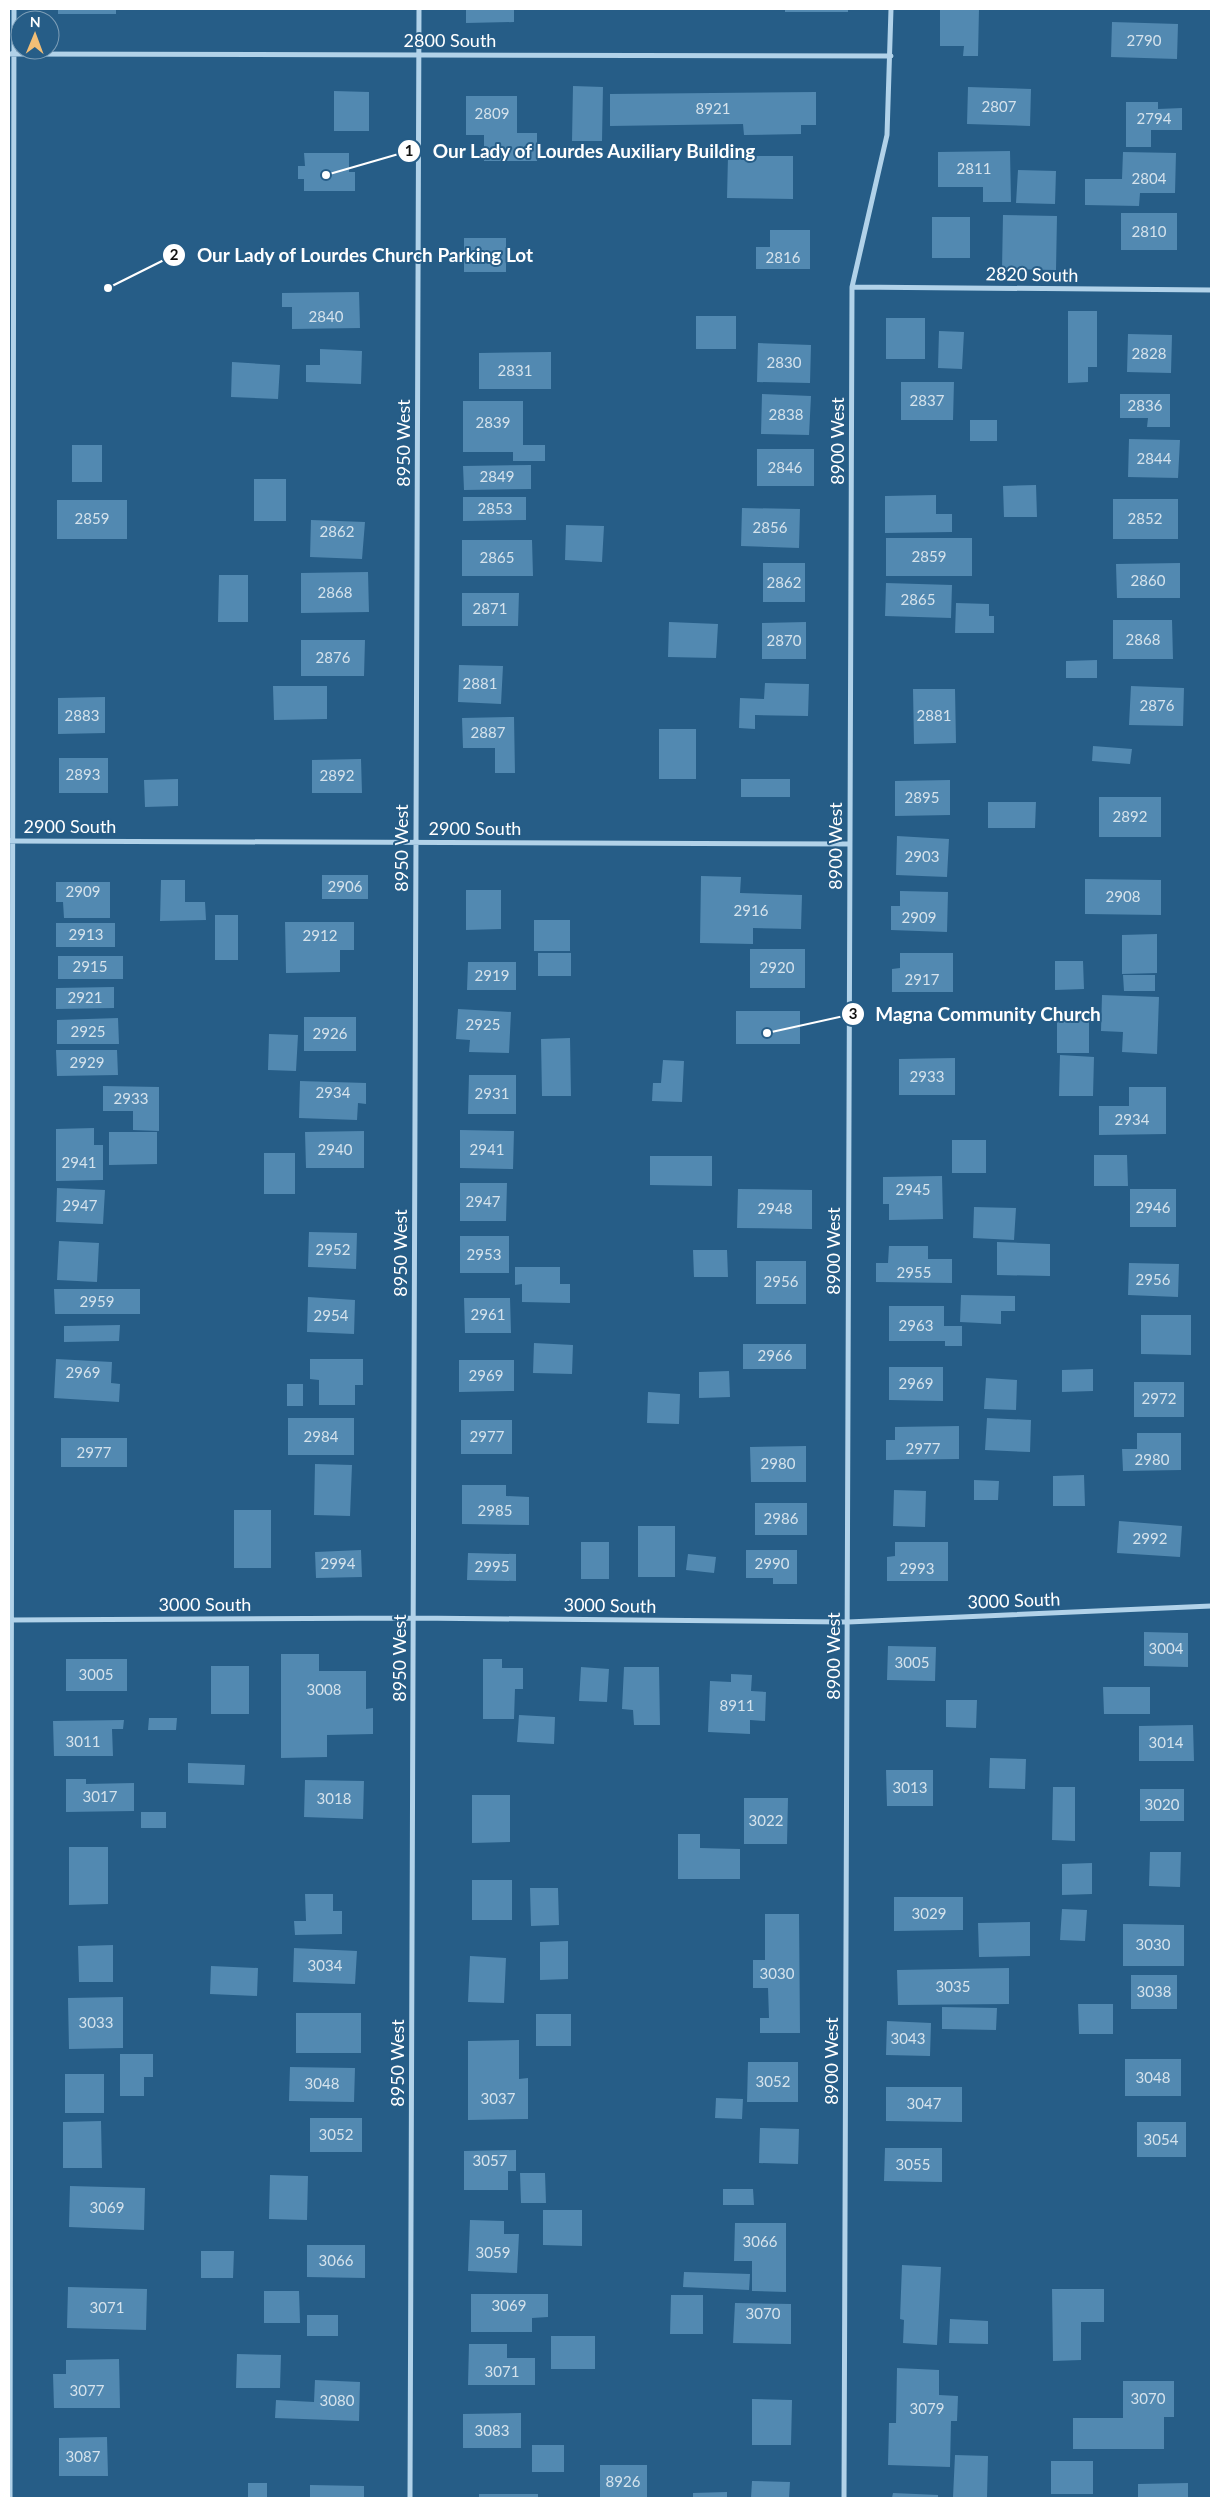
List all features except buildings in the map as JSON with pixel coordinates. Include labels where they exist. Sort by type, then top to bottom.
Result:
[{"type":"street","name":"8950 West","points":[[410,2498],[419,9]]},
{"type":"street","name":"8900 West","points":[[844,2498],[852,287],[887,135],[891,9]]},
{"type":"street","name":"2800 South","points":[[60,54],[891,56]]},
{"type":"street","points":[[10,2498],[12,60]]},
{"type":"street","name":"2820 South","points":[[852,287],[1211,290]]},
{"type":"street","name":"2900 South","points":[[11,841],[850,844]]},
{"type":"street","name":"3000 South","points":[[10,1620],[414,1618],[848,1622],[1211,1606]]},
{"type":"place","name":"Our Lady of Lourdes Auxiliary Building","points":[[326,175]]},
{"type":"place","name":"Our Lady of Lourdes Church Parking Lot","points":[[108,288]]},
{"type":"place","name":"Magna Community Church","points":[[767,1033]]}]
